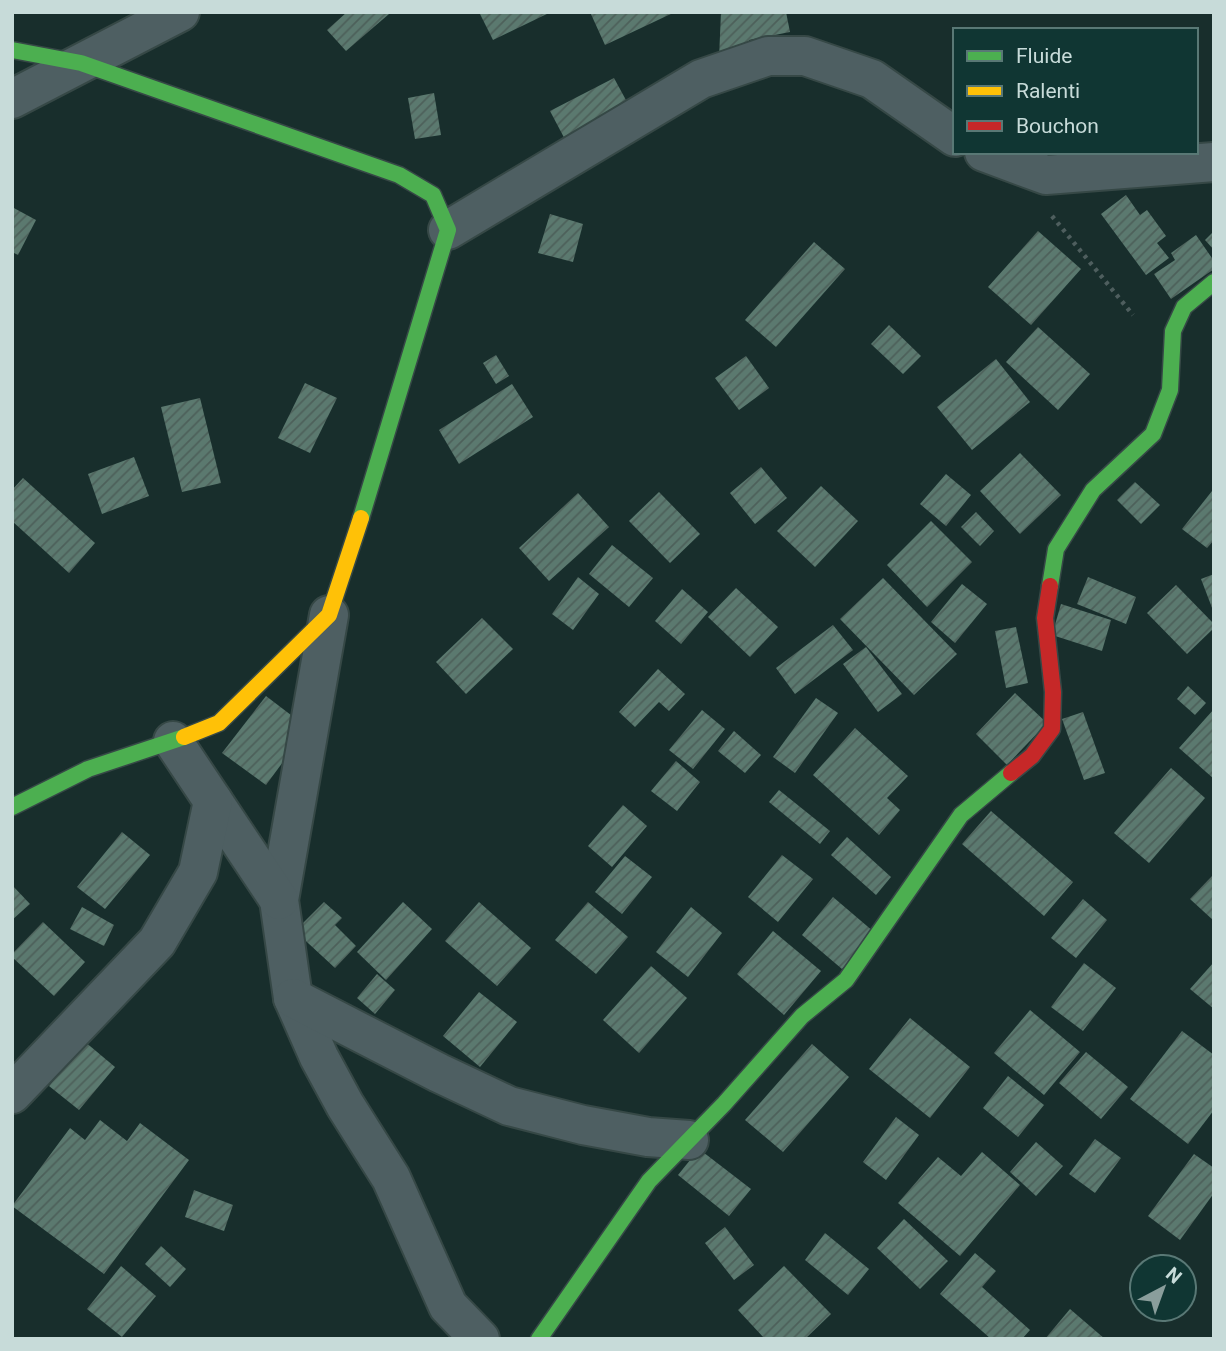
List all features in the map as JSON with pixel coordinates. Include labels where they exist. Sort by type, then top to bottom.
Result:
[{"type":"street","points":[[12,99],[81,63],[132,23],[180,12]]},
{"type":"street","points":[[12,50],[81,63],[399,175],[433,195],[448,230],[381,455],[329,615],[279,900],[293,998],[318,1057],[391,1178],[449,1306],[480,1339]]},
{"type":"street","points":[[448,230],[701,79],[768,56],[805,56],[872,79],[953,136]]},
{"type":"street","points":[[989,154],[1046,175],[1214,162]]},
{"type":"street","points":[[539,1339],[649,1181],[803,1016],[846,980],[961,815],[1032,756],[1052,729],[1053,692],[1045,618],[1056,549],[1093,489],[1153,434],[1170,390],[1173,331],[1184,307],[1214,282]]},
{"type":"street","points":[[12,807],[88,769],[219,723],[329,615]]},
{"type":"street","points":[[173,741],[279,900]]},
{"type":"street","points":[[12,1094],[157,943],[198,872],[213,801]]},
{"type":"street","points":[[293,998],[509,1106],[648,1138],[689,1140]]},
{"type":"path","points":[[1050,213],[1171,364]]},
{"type":"building","points":[[347,12],[389,14],[346,51],[327,30]]},
{"type":"building","points":[[479,12],[551,12],[493,40]]},
{"type":"building","points":[[590,12],[675,12],[605,45]]},
{"type":"building","points":[[721,12],[786,12],[790,32],[749,40],[749,60],[719,58]]},
{"type":"building","points":[[614,78],[633,113],[569,147],[550,111]]},
{"type":"building","points":[[434,93],[441,135],[415,139],[408,98]]},
{"type":"building","points":[[1126,195],[1140,215],[1147,210],[1166,236],[1157,243],[1169,258],[1146,275],[1101,214]]},
{"type":"building","points":[[12,207],[36,220],[18,255],[12,252]]},
{"type":"building","points":[[550,214],[583,224],[573,262],[538,253]]},
{"type":"building","points":[[1038,231],[1081,269],[1031,325],[988,287]]},
{"type":"building","points":[[1214,231],[1214,250],[1205,240]]},
{"type":"building","points":[[1196,235],[1214,261],[1214,269],[1171,299],[1154,274],[1175,260],[1171,253]]},
{"type":"building","points":[[814,242],[845,269],[776,347],[745,320]]},
{"type":"building","points":[[889,325],[921,356],[903,374],[871,344]]},
{"type":"building","points":[[1038,327],[1090,374],[1058,410],[1006,362]]},
{"type":"building","points":[[496,355],[509,376],[496,384],[483,363]]},
{"type":"building","points":[[746,356],[769,388],[739,410],[715,378]]},
{"type":"building","points":[[996,359],[1030,402],[972,450],[937,407]]},
{"type":"building","points":[[305,383],[337,398],[310,453],[278,438]]},
{"type":"building","points":[[512,384],[533,417],[459,464],[439,430]]},
{"type":"building","points":[[200,398],[221,483],[182,492],[161,407]]},
{"type":"building","points":[[1020,453],[1061,495],[1020,534],[980,491]]},
{"type":"building","points":[[134,457],[149,496],[102,514],[88,474]]},
{"type":"building","points":[[761,467],[787,498],[755,524],[730,493]]},
{"type":"building","points":[[946,474],[971,495],[946,526],[920,504]]},
{"type":"building","points":[[23,478],[95,543],[69,573],[12,521],[12,490]]},
{"type":"building","points":[[1135,482],[1160,505],[1141,524],[1117,500]]},
{"type":"building","points":[[821,486],[858,521],[815,567],[777,531]]},
{"type":"building","points":[[1212,491],[1214,540],[1207,548],[1182,529]]},
{"type":"building","points":[[659,492],[700,534],[670,563],[629,521]]},
{"type":"building","points":[[578,493],[609,527],[549,581],[519,548]]},
{"type":"building","points":[[976,512],[994,531],[980,546],[961,527]]},
{"type":"building","points":[[931,521],[972,562],[927,607],[887,565]]},
{"type":"building","points":[[612,545],[653,578],[629,607],[589,574]]},
{"type":"building","points":[[1214,574],[1214,613],[1201,579]]},
{"type":"building","points":[[578,577],[599,594],[573,630],[552,614]]},
{"type":"building","points":[[1088,577],[1136,597],[1126,624],[1077,604]]},
{"type":"building","points":[[883,578],[957,654],[914,695],[840,619]]},
{"type":"building","points":[[962,584],[987,604],[955,643],[931,622]]},
{"type":"building","points":[[1176,585],[1214,624],[1214,628],[1187,654],[1147,613]]},
{"type":"building","points":[[736,588],[778,627],[750,657],[708,617]]},
{"type":"building","points":[[682,589],[708,612],[681,644],[655,621]]},
{"type":"building","points":[[1061,604],[1111,620],[1102,651],[1052,635]]},
{"type":"building","points":[[482,618],[513,649],[466,694],[436,662]]},
{"type":"building","points":[[833,625],[853,650],[795,694],[776,668]]},
{"type":"building","points":[[1016,627],[1028,683],[1006,688],[995,631]]},
{"type":"building","points":[[866,647],[902,694],[878,712],[843,664]]},
{"type":"building","points":[[658,669],[685,694],[669,711],[659,702],[635,727],[619,712]]},
{"type":"building","points":[[1188,686],[1206,703],[1195,715],[1177,699]]},
{"type":"building","points":[[1015,693],[1047,723],[1007,765],[976,734]]},
{"type":"building","points":[[266,696],[308,728],[266,785],[222,753]]},
{"type":"building","points":[[816,698],[838,713],[795,773],[773,757]]},
{"type":"building","points":[[1214,709],[1214,779],[1179,748]]},
{"type":"building","points":[[702,710],[725,729],[693,769],[669,750]]},
{"type":"building","points":[[1083,712],[1105,773],[1084,780],[1062,719]]},
{"type":"building","points":[[855,728],[908,776],[887,798],[900,810],[879,835],[813,775]]},
{"type":"building","points":[[734,731],[761,755],[745,773],[718,751]]},
{"type":"building","points":[[676,761],[700,782],[677,811],[651,791]]},
{"type":"building","points":[[1171,768],[1205,798],[1149,863],[1114,833]]},
{"type":"building","points":[[779,790],[830,831],[820,844],[769,802]]},
{"type":"building","points":[[623,805],[647,826],[612,867],[588,846]]},
{"type":"building","points":[[991,811],[1073,882],[1044,916],[962,844]]},
{"type":"building","points":[[122,832],[150,855],[105,909],[77,887]]},
{"type":"building","points":[[847,837],[891,877],[876,895],[831,855]]},
{"type":"building","points":[[782,855],[813,879],[778,922],[748,897]]},
{"type":"building","points":[[625,856],[652,877],[622,914],[595,892]]},
{"type":"building","points":[[1214,874],[1214,921],[1190,899]]},
{"type":"building","points":[[12,885],[30,904],[12,920]]},
{"type":"building","points":[[833,897],[874,932],[842,969],[802,935]]},
{"type":"building","points":[[1083,899],[1107,920],[1076,958],[1051,938]]},
{"type":"building","points":[[324,902],[342,918],[335,925],[356,946],[335,968],[295,931]]},
{"type":"building","points":[[403,902],[432,929],[386,980],[357,952]]},
{"type":"building","points":[[479,902],[531,948],[497,986],[445,941]]},
{"type":"building","points":[[588,902],[628,937],[596,974],[555,940]]},
{"type":"building","points":[[82,907],[114,925],[104,946],[70,929]]},
{"type":"building","points":[[691,907],[722,933],[688,977],[656,952]]},
{"type":"building","points":[[43,922],[85,962],[54,996],[12,957]]},
{"type":"building","points":[[773,931],[821,971],[784,1015],[737,974]]},
{"type":"building","points":[[1214,962],[1214,1009],[1190,989]]},
{"type":"building","points":[[1084,963],[1116,988],[1083,1031],[1051,1007]]},
{"type":"building","points":[[651,966],[687,998],[639,1053],[603,1020]]},
{"type":"building","points":[[377,974],[395,990],[375,1014],[357,998]]},
{"type":"building","points":[[479,992],[517,1022],[480,1067],[443,1036]]},
{"type":"building","points":[[1030,1010],[1080,1052],[1044,1095],[994,1053]]},
{"type":"building","points":[[910,1018],[970,1067],[930,1118],[869,1069]]},
{"type":"building","points":[[1182,1031],[1214,1055],[1214,1110],[1188,1144],[1130,1099]]},
{"type":"building","points":[[84,1041],[115,1067],[79,1110],[49,1086]]},
{"type":"building","points":[[812,1044],[849,1077],[783,1152],[745,1120]]},
{"type":"building","points":[[1086,1052],[1128,1087],[1101,1119],[1059,1083]]},
{"type":"building","points":[[1008,1076],[1044,1105],[1018,1137],[983,1108]]},
{"type":"building","points":[[896,1117],[919,1135],[886,1180],[863,1162]]},
{"type":"building","points":[[100,1120],[127,1141],[140,1123],[189,1160],[104,1274],[12,1206],[70,1128],[85,1140]]},
{"type":"building","points":[[1095,1139],[1121,1158],[1095,1193],[1069,1174]]},
{"type":"building","points":[[1036,1142],[1063,1166],[1036,1196],[1010,1172]]},
{"type":"building","points":[[699,1149],[751,1189],[729,1216],[678,1175]]},
{"type":"building","points":[[982,1152],[1020,1185],[960,1256],[898,1203],[938,1157],[961,1176]]},
{"type":"building","points":[[1194,1154],[1214,1168],[1214,1193],[1180,1240],[1148,1216]]},
{"type":"building","points":[[194,1190],[233,1205],[224,1231],[185,1217]]},
{"type":"building","points":[[904,1219],[948,1261],[920,1289],[877,1248]]},
{"type":"building","points":[[725,1227],[754,1265],[734,1280],[705,1243]]},
{"type":"building","points":[[825,1233],[869,1269],[848,1295],[805,1260]]},
{"type":"building","points":[[161,1246],[186,1269],[170,1287],[145,1264]]},
{"type":"building","points":[[975,1253],[996,1271],[982,1287],[1030,1330],[1022,1339],[991,1339],[940,1294]]},
{"type":"building","points":[[121,1266],[156,1296],[122,1337],[87,1309]]},
{"type":"building","points":[[784,1266],[831,1314],[805,1339],[765,1339],[738,1310]]},
{"type":"building","points":[[1070,1309],[1105,1339],[1045,1339]]},
{"type":"traffic: fast","points":[[12,50],[81,63],[399,175],[433,195],[448,230],[361,518]]},
{"type":"traffic: fast","points":[[1050,586],[1056,549],[1093,490],[1153,434],[1170,390],[1173,331],[1184,307],[1214,282]]},
{"type":"traffic: fast","points":[[12,807],[88,769],[184,737]]},
{"type":"traffic: fast","points":[[539,1339],[649,1181],[724,1104],[802,1016],[846,980],[961,815],[1011,773]]},
{"type":"traffic: slow","points":[[184,737],[219,723],[329,615],[361,518]]},
{"type":"traffic: jam","points":[[1011,773],[1032,756],[1052,729],[1053,692],[1045,618],[1050,586]]}]
